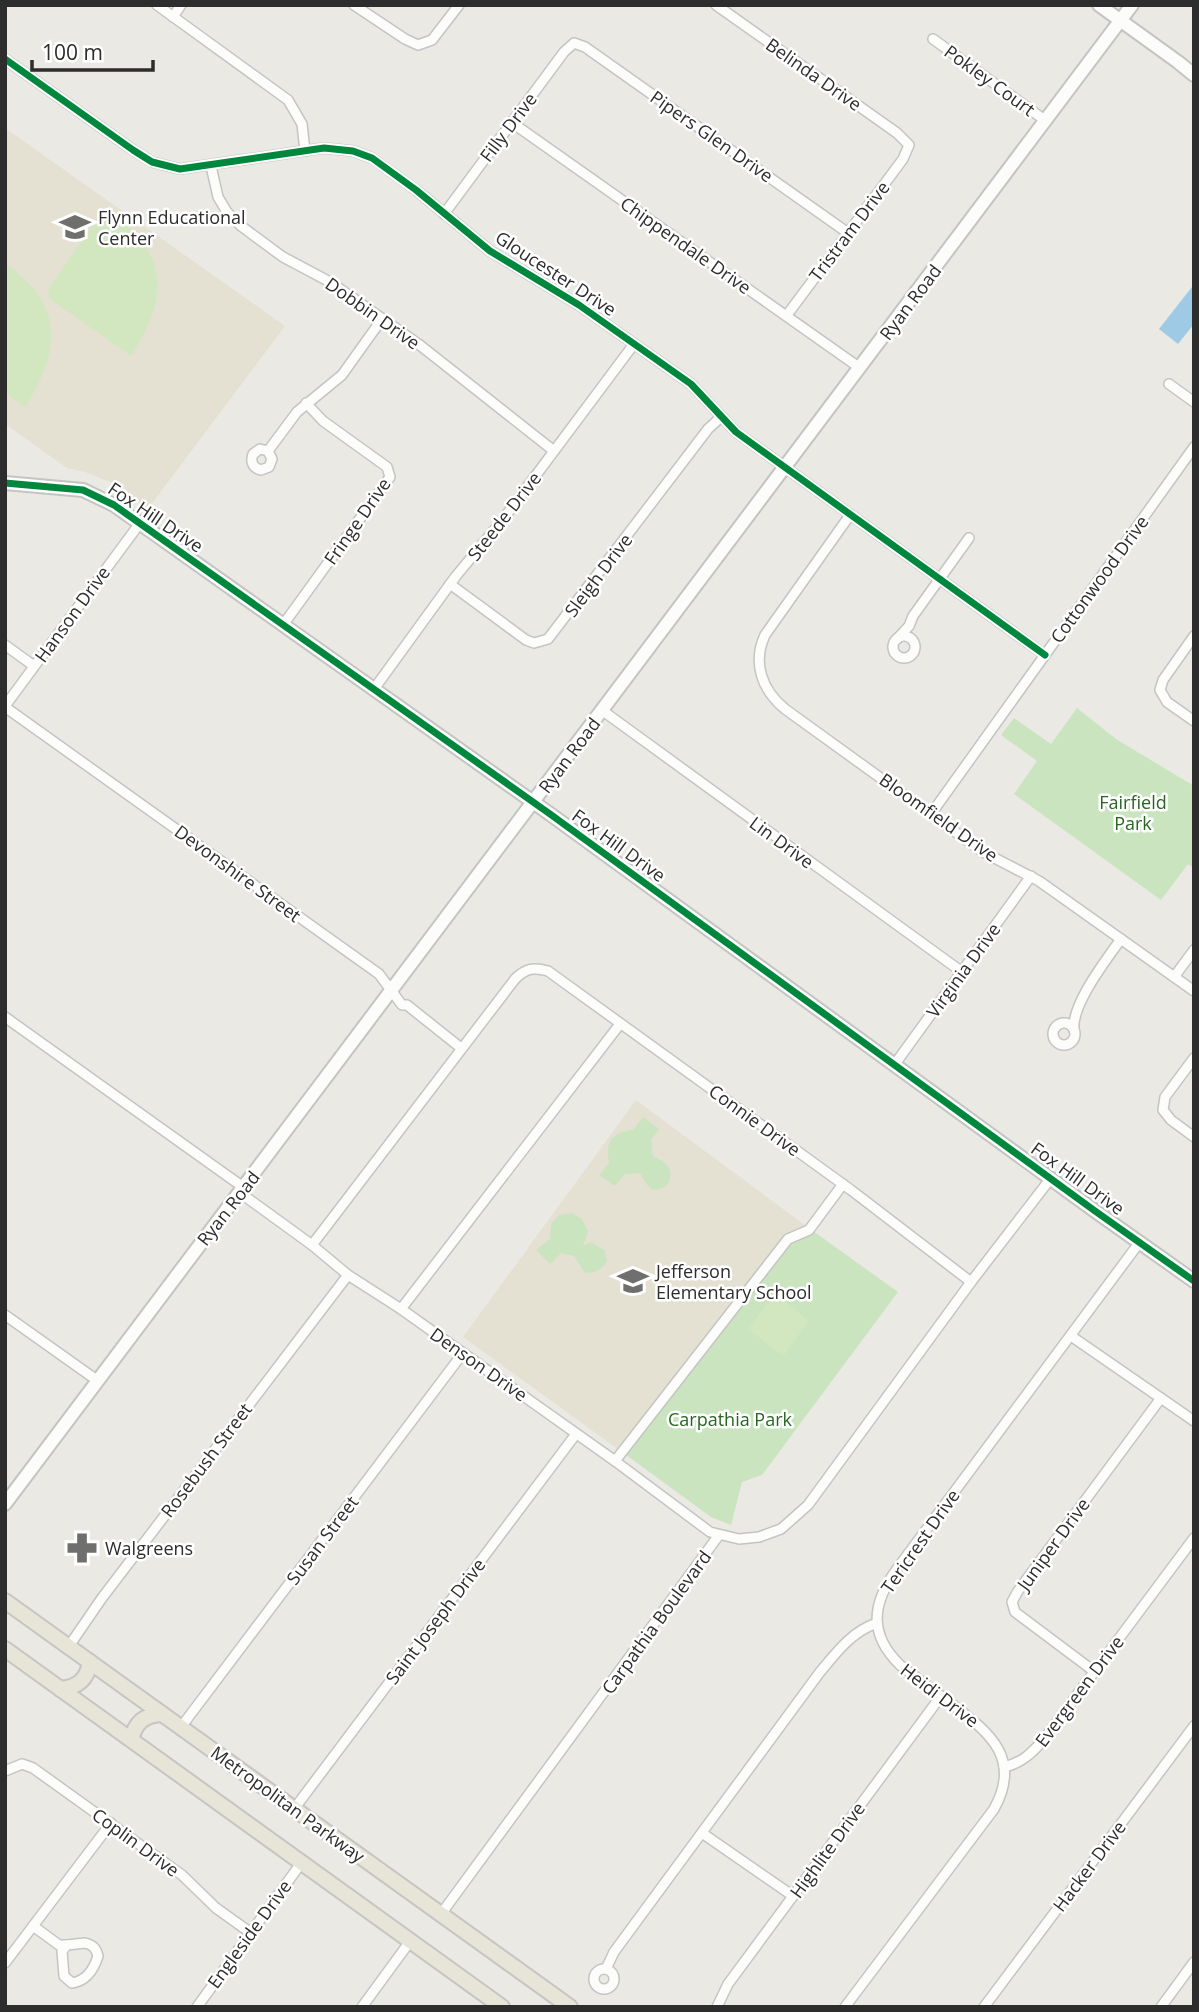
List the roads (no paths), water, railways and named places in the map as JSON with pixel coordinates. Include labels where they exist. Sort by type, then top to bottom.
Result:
[{"type":"main road","points":[[1099,5],[1194,75]]},
{"type":"main road","name":"Ryan Road","points":[[5,1504],[1132,5]]},
{"type":"main road","name":"Fox Hill Drive","points":[[5,483],[83,490],[105,499],[534,803],[1194,1281]]},
{"type":"main road","name":"Metropolitan Parkway","points":[[5,1601],[570,2007]]},
{"type":"main road","points":[[5,1649],[502,2007]]},
{"type":"main road","points":[[60,1689],[70,1688],[82,1681],[90,1662]]},
{"type":"main road","points":[[131,1739],[141,1720],[152,1714],[162,1714]]},
{"type":"street","points":[[157,5],[288,100],[302,124],[305,151]]},
{"type":"street","points":[[173,17],[181,5]]},
{"type":"street","points":[[354,5],[412,43],[424,44],[432,40],[459,5]]},
{"type":"street","name":"Belinda Drive","points":[[716,5],[897,133],[909,145]]},
{"type":"street","name":"Pokley Court","points":[[933,39],[1046,121]]},
{"type":"street","name":"Filly Drive","points":[[444,214],[564,52],[574,43]]},
{"type":"street","name":"Pipers Glen Drive","points":[[574,43],[585,47],[848,233]]},
{"type":"street","name":"Gloucester Drive","points":[[5,59],[152,162],[180,169],[335,148],[362,154],[407,183],[490,250],[573,301],[697,389],[736,432],[1045,655]]},
{"type":"street","name":"Chippendale Drive","points":[[511,122],[860,368]]},
{"type":"street","name":"Tristram Drive","points":[[787,315],[906,155],[909,145]]},
{"type":"street","name":"Dobbin Drive","points":[[211,166],[218,197],[233,219],[275,251],[323,277],[421,346],[554,451]]},
{"type":"street","points":[[268,452],[306,403],[342,375],[382,319]]},
{"type":"street","name":"Steede Drive","points":[[374,689],[450,584],[490,536],[634,344]]},
{"type":"street","points":[[1169,384],[1194,402]]},
{"type":"street","name":"Fringe Drive","points":[[283,625],[390,477],[387,467],[323,421],[306,403]]},
{"type":"street","name":"Sleigh Drive","points":[[450,584],[526,640],[534,643],[548,639],[708,429],[721,417]]},
{"type":"street","name":"Cottonwood Drive","points":[[931,814],[1194,447]]},
{"type":"street","name":"Bloomfield Drive","points":[[850,515],[765,635],[760,653],[762,681],[772,697],[984,852],[1031,876],[1194,992]]},
{"type":"street","name":"Hanson Drive","points":[[5,706],[140,523]]},
{"type":"street","points":[[909,626],[914,643],[913,654],[903,658],[897,655],[894,649],[897,639],[909,626],[969,538]]},
{"type":"street","points":[[897,639],[907,636],[914,643]]},
{"type":"street","points":[[1194,636],[1160,685],[1161,695],[1167,702],[1194,721]]},
{"type":"street","points":[[5,645],[34,666]]},
{"type":"street","name":"Devonshire Street","points":[[5,706],[379,974],[402,1004],[407,1004],[461,1048]]},
{"type":"street","name":"Lin Drive","points":[[603,711],[962,972]]},
{"type":"street","name":"Virginia Drive","points":[[895,1065],[1031,876]]},
{"type":"street","points":[[1074,1016],[1054,1030],[1053,1037],[1057,1042],[1063,1045],[1070,1043],[1074,1037],[1074,1016],[1121,939]]},
{"type":"street","points":[[1174,977],[1194,950]]},
{"type":"street","name":"Connie Drive","points":[[461,1048],[524,970],[533,968],[548,971],[843,1184],[971,1282]]},
{"type":"street","name":"Denson Drive","points":[[5,1017],[241,1190],[348,1275],[401,1309],[615,1461],[699,1525],[719,1535]]},
{"type":"street","points":[[1062,1023],[1074,1030]]},
{"type":"street","points":[[401,1309],[620,1024]]},
{"type":"street","points":[[312,1245],[461,1048]]},
{"type":"street","points":[[1194,1058],[1165,1097],[1164,1110],[1171,1121],[1194,1137]]},
{"type":"street","name":"Carpathia Boulevard","points":[[441,1914],[719,1535],[739,1539],[759,1537],[781,1529],[796,1518],[1051,1178]]},
{"type":"street","points":[[615,1461],[788,1239],[809,1230],[843,1184]]},
{"type":"street","name":"Tericrest Drive","points":[[877,1623],[879,1603],[888,1582],[1139,1242]]},
{"type":"street","name":"Rosebush Street","points":[[69,1646],[110,1587],[348,1275]]},
{"type":"street","points":[[5,1314],[97,1381]]},
{"type":"street","points":[[1071,1336],[1194,1420]]},
{"type":"street","name":"Susan Street","points":[[181,1727],[463,1353]]},
{"type":"street","name":"Juniper Drive","points":[[1095,1672],[1015,1612],[1012,1602],[1161,1398]]},
{"type":"street","name":"Saint Joseph Drive","points":[[294,1808],[576,1434]]},
{"type":"street","name":"Evergreen Drive","points":[[1004,1767],[1015,1764],[1035,1749],[1194,1538]]},
{"type":"street","points":[[606,1969],[614,1952],[834,1656],[858,1632],[877,1623]]},
{"type":"street","name":"Heidi Drive","points":[[877,1623],[883,1643],[893,1659],[987,1731],[1000,1752],[1004,1767]]},
{"type":"street","name":"Highlite Drive","points":[[717,2007],[728,1984],[941,1696]]},
{"type":"street","name":"Hacker Drive","points":[[985,2007],[1194,1726]]},
{"type":"street","name":"Coplin Drive","points":[[5,1771],[22,1764],[33,1768],[182,1875],[216,1908],[251,1933]]},
{"type":"street","points":[[845,2007],[993,1809],[1002,1790],[1004,1767]]},
{"type":"street","points":[[5,1963],[111,1824]]},
{"type":"street","points":[[702,1833],[793,1896]]},
{"type":"street","name":"Engleside Drive","points":[[197,2007],[302,1862]]},
{"type":"street","points":[[33,1926],[62,1948],[91,1944],[97,1950],[96,1962],[80,1982],[72,1983],[64,1976],[62,1948]]},
{"type":"street","points":[[362,2007],[411,1940]]},
{"type":"street","points":[[1161,2007],[1194,1962]]},
{"type":"water","points":[[1192,287],[1194,324],[1178,344],[1159,329]]},
{"type":"place","name":"Flynn Educational Center","points":[[75,227]]},
{"type":"place","name":"Jefferson Elementary School","points":[[633,1281]]},
{"type":"place","name":"Walgreens","points":[[82,1548]]},
{"type":"park label","name":"Fairfield Park","points":[[1133,812]]},
{"type":"park label","name":"Carpathia Park","points":[[730,1419]]}]
